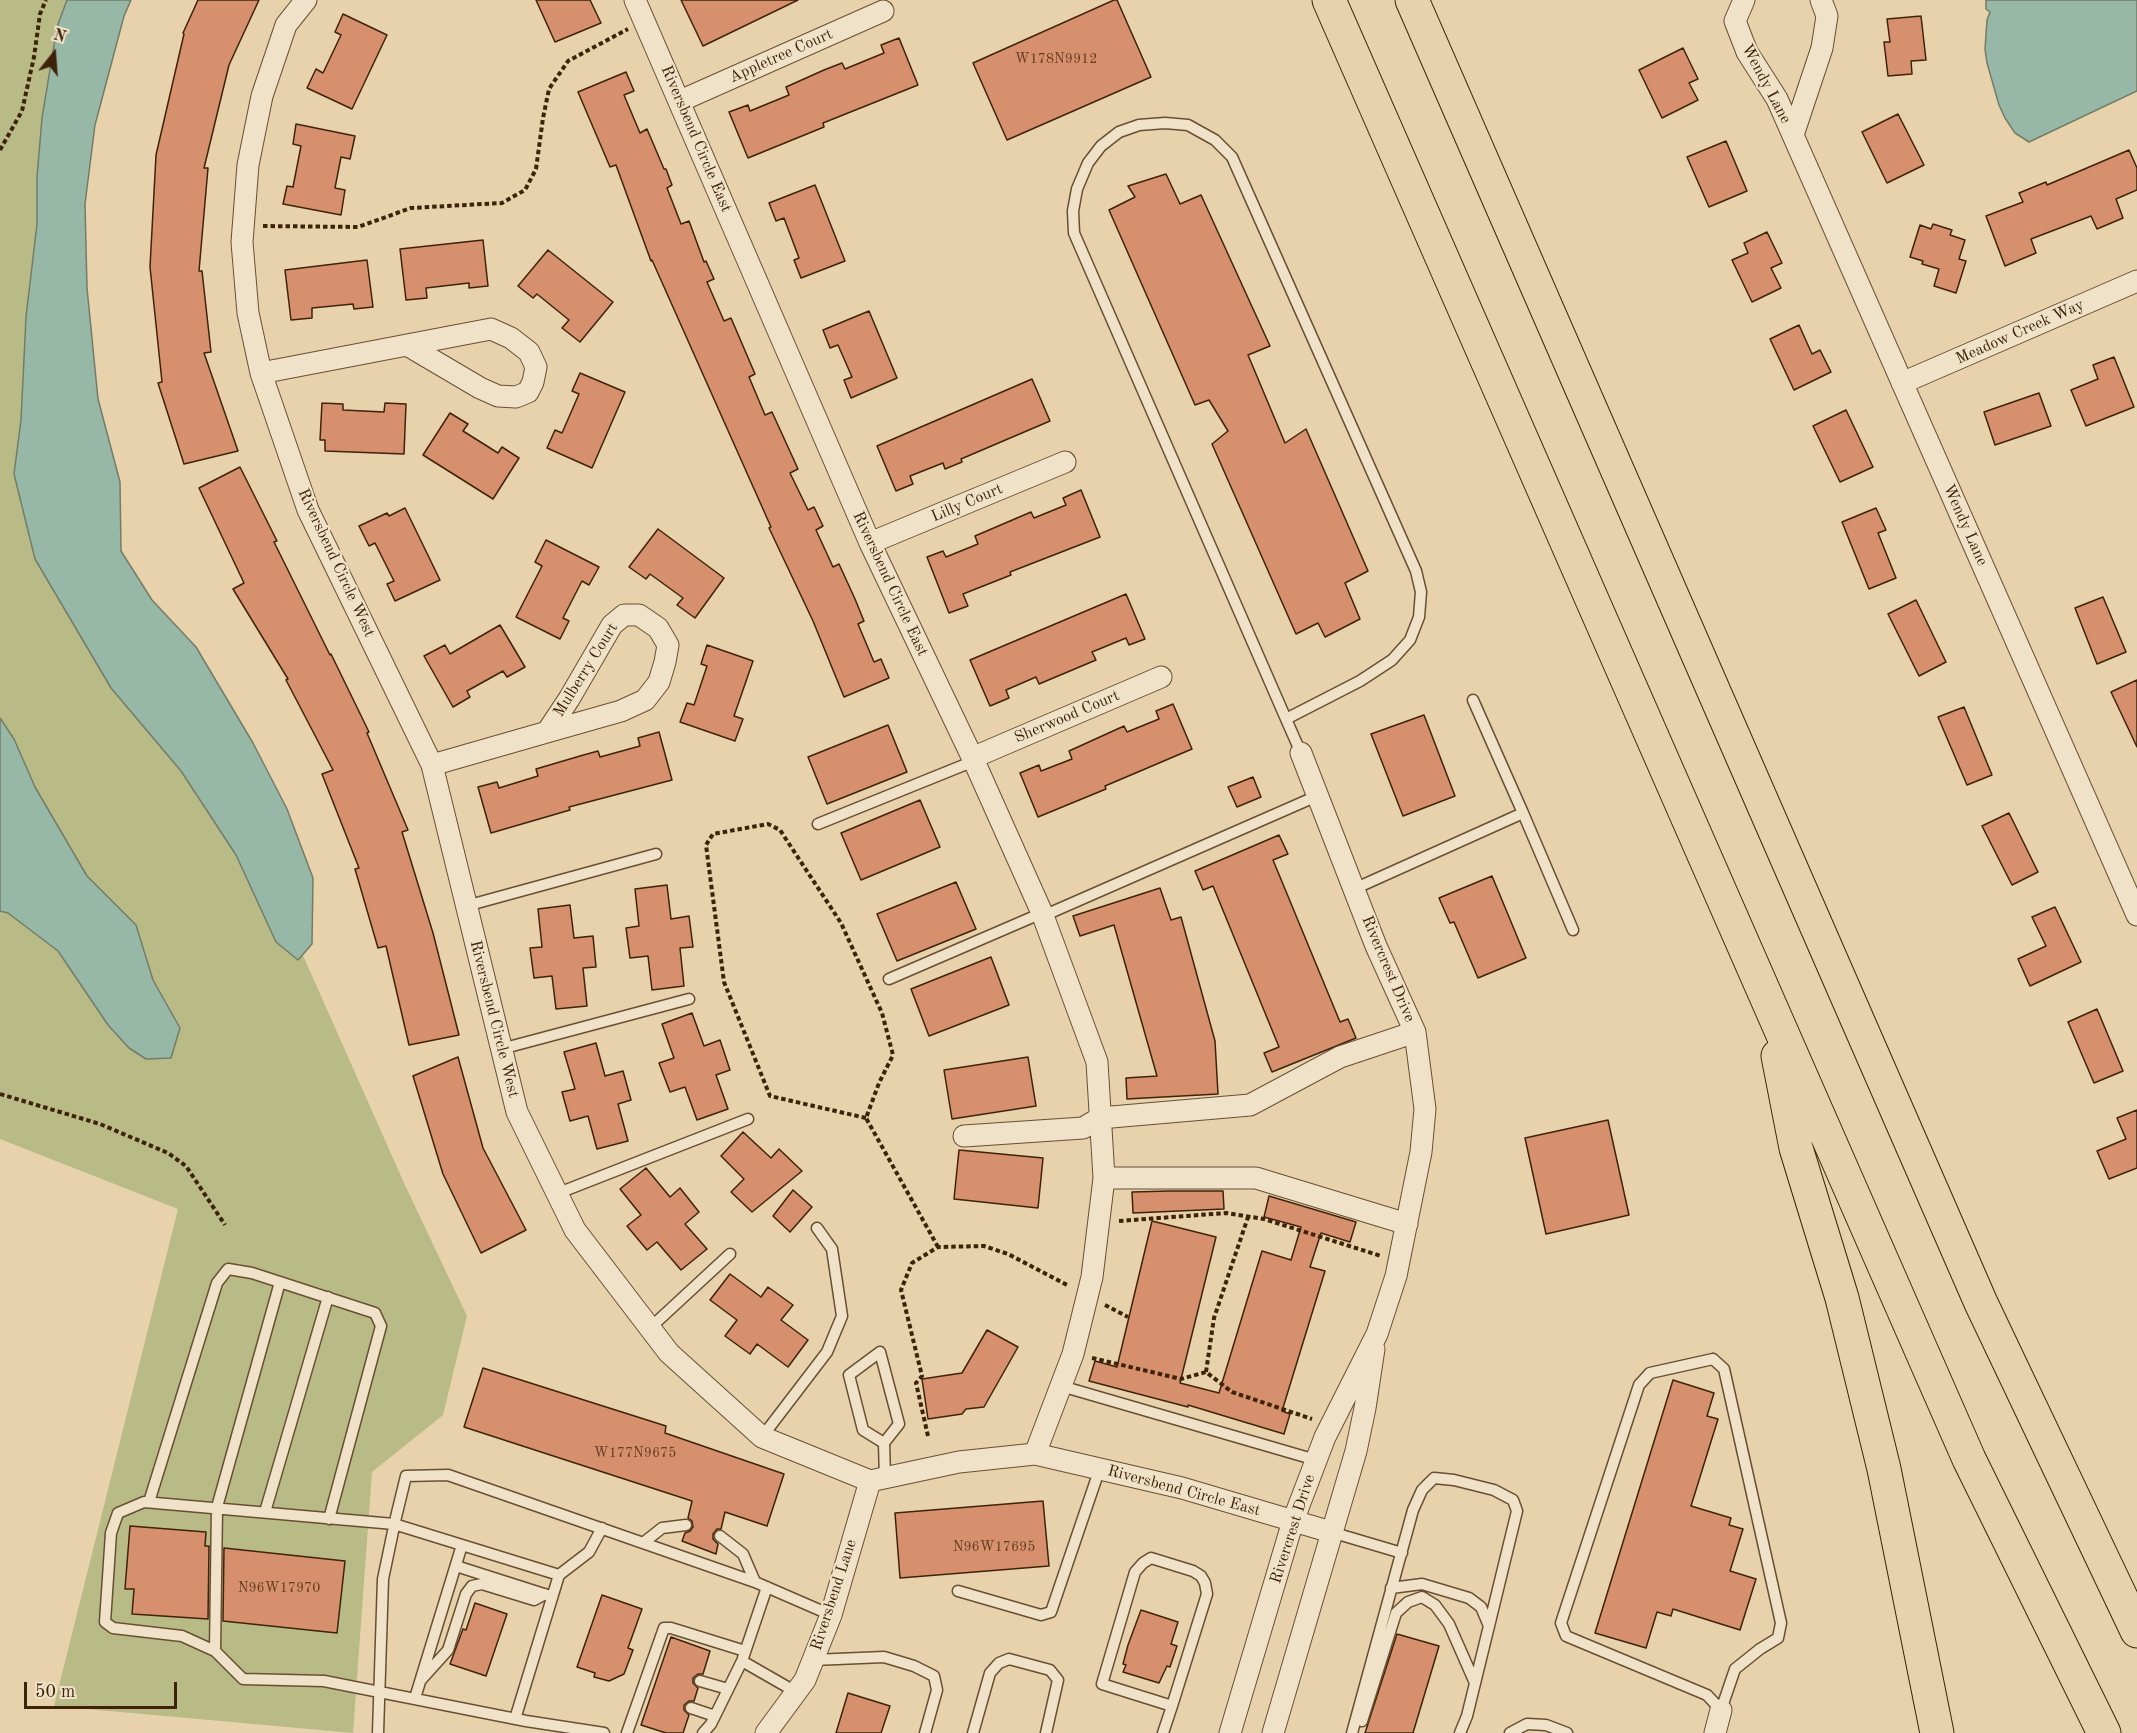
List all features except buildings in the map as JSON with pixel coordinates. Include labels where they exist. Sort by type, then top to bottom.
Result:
[{"type":"highway","points":[[1329,0],[1969,1459],[2104,1733]]},
{"type":"highway","points":[[1412,0],[1981,1303],[2137,1631]]},
{"type":"highway","points":[[1767,996],[1796,1148],[1842,1298],[1884,1469],[1937,1733]]},
{"type":"highway","points":[[1981,1303],[2137,1582]]},
{"type":"street","name":"Riversbend Circle West","points":[[306,0],[286,25],[262,96],[248,165],[242,242],[248,313],[261,373],[308,510],[432,765],[517,1112],[574,1230],[669,1353],[762,1437],[878,1480]]},
{"type":"street","name":"Riversbend Circle East","points":[[635,0],[870,543],[973,759],[1042,914],[1097,1062],[1104,1178]]},
{"type":"street","name":"Wendy Lane","points":[[1744,0],[1736,21],[1746,52],[1777,99],[2137,915]]},
{"type":"street","name":"Wendy Lane","points":[[1793,135],[1822,48],[1827,16],[1821,0]]},
{"type":"street","name":"Appletree Court","points":[[680,101],[882,11]]},
{"type":"street","name":"Meadow Creek Way","points":[[1902,383],[2137,281]]},
{"type":"street","points":[[261,373],[406,345],[491,329],[511,338],[529,352],[536,367],[533,382],[528,392],[516,397],[498,396],[406,345]]},
{"type":"street","name":"Lilly Court","points":[[870,543],[1065,462]]},
{"type":"street","name":"Mulberry Court","points":[[432,765],[621,711],[645,700],[659,682],[666,662],[668,645],[658,628],[639,615],[624,615],[612,625],[547,732]]},
{"type":"street","name":"Sherwood Court","points":[[973,759],[1161,677]]},
{"type":"street","name":"Rivercrest Drive","points":[[1273,1733],[1358,1440],[1377,1334],[1396,1276],[1407,1224],[1421,1152],[1425,1109],[1415,1032],[1376,946],[1300,753]]},
{"type":"street","points":[[964,1136],[1083,1128],[1100,1118],[1250,1105],[1340,1057],[1415,1032]]},
{"type":"street","points":[[878,1480],[959,1462],[1035,1454],[1073,1353],[1088,1296],[1104,1178],[1256,1178],[1407,1224]]},
{"type":"street","name":"Rivercrest Drive","points":[[1230,1733],[1293,1521],[1330,1425],[1377,1334]]},
{"type":"street","name":"Riversbend Circle East","points":[[1035,1454],[1182,1488],[1331,1532]]},
{"type":"street","name":"Riversbend Lane","points":[[766,1733],[805,1680],[831,1615],[878,1480]]},
{"type":"street","points":[[1715,1733],[1721,1710]]},
{"type":"lane","points":[[1286,719],[1360,681],[1392,660],[1410,640],[1419,617],[1421,592],[1416,571],[1232,156],[1215,140],[1188,125],[1165,123],[1139,125],[1119,132],[1101,146],[1088,163],[1077,189],[1073,211],[1074,233],[1300,753]]},
{"type":"lane","points":[[1473,700],[1573,930]]},
{"type":"lane","points":[[818,824],[973,759]]},
{"type":"lane","points":[[889,979],[1317,796]]},
{"type":"lane","points":[[1354,889],[1522,813]]},
{"type":"lane","points":[[466,906],[656,854]]},
{"type":"lane","points":[[501,1049],[690,999]]},
{"type":"lane","points":[[556,1194],[748,1119]]},
{"type":"lane","points":[[762,1437],[827,1352],[842,1316],[832,1250],[817,1228]]},
{"type":"lane","points":[[650,1328],[730,1254]]},
{"type":"lane","points":[[149,1502],[217,1283],[228,1269],[252,1273],[375,1313],[381,1326],[329,1519]]},
{"type":"lane","points":[[214,1651],[217,1507],[280,1282]]},
{"type":"lane","points":[[265,1512],[328,1297]]},
{"type":"lane","points":[[878,1480],[884,1443],[899,1424],[880,1352],[849,1375],[863,1430],[884,1443]]},
{"type":"lane","points":[[1713,1359],[1724,1369],[1781,1623],[1778,1638],[1735,1669],[1721,1710],[1707,1695],[1566,1636],[1562,1623],[1639,1385],[1650,1373],[1713,1359]]},
{"type":"lane","points":[[1061,1386],[1316,1460]]},
{"type":"lane","points":[[958,1591],[1041,1615],[1051,1612],[1100,1468]]},
{"type":"lane","points":[[378,1733],[383,1579],[406,1476],[448,1475],[755,1582],[831,1615]]},
{"type":"lane","points":[[1354,1733],[1391,1588],[1418,1500],[1422,1490],[1434,1479],[1454,1480],[1494,1490],[1513,1500],[1517,1511],[1467,1716],[1460,1733]]},
{"type":"lane","points":[[559,1575],[394,1524],[144,1502],[118,1513],[111,1533],[105,1622],[113,1628],[182,1636],[214,1651],[243,1679],[324,1681],[515,1719],[604,1733]]},
{"type":"lane","points":[[643,1543],[662,1528],[686,1525]]},
{"type":"lane","points":[[515,1719],[548,1596],[559,1575],[590,1552],[602,1528]]},
{"type":"lane","points":[[1331,1532],[1402,1552]]},
{"type":"lane","points":[[720,1536],[743,1554],[755,1582]]},
{"type":"lane","points":[[415,1698],[462,1545]]},
{"type":"lane","points":[[1163,1733],[1172,1706],[1206,1594],[1205,1582],[1193,1570],[1151,1558],[1135,1572],[1102,1684],[1172,1706]]},
{"type":"lane","points":[[456,1566],[548,1596]]},
{"type":"lane","points":[[421,1680],[448,1650],[466,1594],[472,1586],[482,1584],[534,1600],[548,1596]]},
{"type":"lane","points":[[1391,1588],[1422,1584],[1469,1598],[1481,1607],[1489,1626]]},
{"type":"lane","points":[[703,1733],[715,1716],[743,1656],[767,1587]]},
{"type":"lane","points":[[1354,1733],[1363,1719],[1396,1613],[1407,1602],[1422,1597],[1435,1605],[1449,1624],[1475,1683]]},
{"type":"lane","points":[[627,1733],[646,1694],[664,1628],[671,1628],[743,1656],[796,1692]]},
{"type":"lane","points":[[813,1660],[884,1657],[914,1666],[934,1676],[937,1690],[925,1733]]},
{"type":"lane","points":[[973,1733],[990,1673],[999,1663],[1009,1659],[1050,1670],[1058,1680],[1046,1733]]},
{"type":"lane","points":[[700,1681],[728,1689]]},
{"type":"lane","points":[[691,1708],[715,1716]]},
{"type":"lane","points":[[1510,1733],[1527,1724],[1546,1725],[1567,1733]]},
{"type":"path","points":[[0,150],[22,111],[34,57],[40,14],[46,0]]},
{"type":"path","points":[[262,226],[358,227],[411,208],[502,203],[525,190],[536,169],[549,89],[568,61],[644,21]]},
{"type":"path","points":[[866,1119],[879,1083],[893,1055],[882,1013],[841,924],[780,830],[768,824],[713,834],[706,845],[724,982],[770,1096],[866,1119],[938,1247]]},
{"type":"path","points":[[0,1094],[100,1124],[168,1153],[186,1166],[225,1225]]},
{"type":"path","points":[[1099,1219],[1120,1221],[1226,1213],[1248,1216],[1399,1262]]},
{"type":"path","points":[[1206,1372],[1214,1318],[1248,1216]]},
{"type":"path","points":[[928,1436],[916,1383],[922,1376],[900,1290],[912,1263],[938,1247],[984,1246],[1008,1254],[1128,1317]]},
{"type":"path","points":[[1073,1353],[1181,1379],[1206,1372]]},
{"type":"path","points":[[1206,1372],[1232,1392],[1330,1425]]},
{"type":"green space","points":[[0,0],[110,0],[36,498],[266,872],[404,1183],[467,1316],[443,1415],[372,1472],[353,1733],[54,1706],[178,1209],[0,1139]]},
{"type":"shaded area","points":[[67,0],[131,0],[124,16],[95,125],[85,204],[87,288],[98,399],[120,482],[121,551],[152,600],[196,647],[253,743],[287,809],[313,878],[312,944],[298,960],[276,942],[236,855],[181,771],[111,688],[35,559],[14,474],[21,420],[26,317],[37,224],[37,177],[42,118],[57,27]]},
{"type":"shaded area","points":[[1986,0],[2137,0],[2137,91],[2029,142],[2015,133],[1999,105],[1985,49],[1987,20],[1990,12],[1986,9]]},
{"type":"shaded area","points":[[0,718],[14,739],[35,787],[87,876],[136,925],[153,980],[180,1028],[171,1058],[146,1059],[129,1048],[108,1025],[58,951],[8,913],[0,911]]}]
